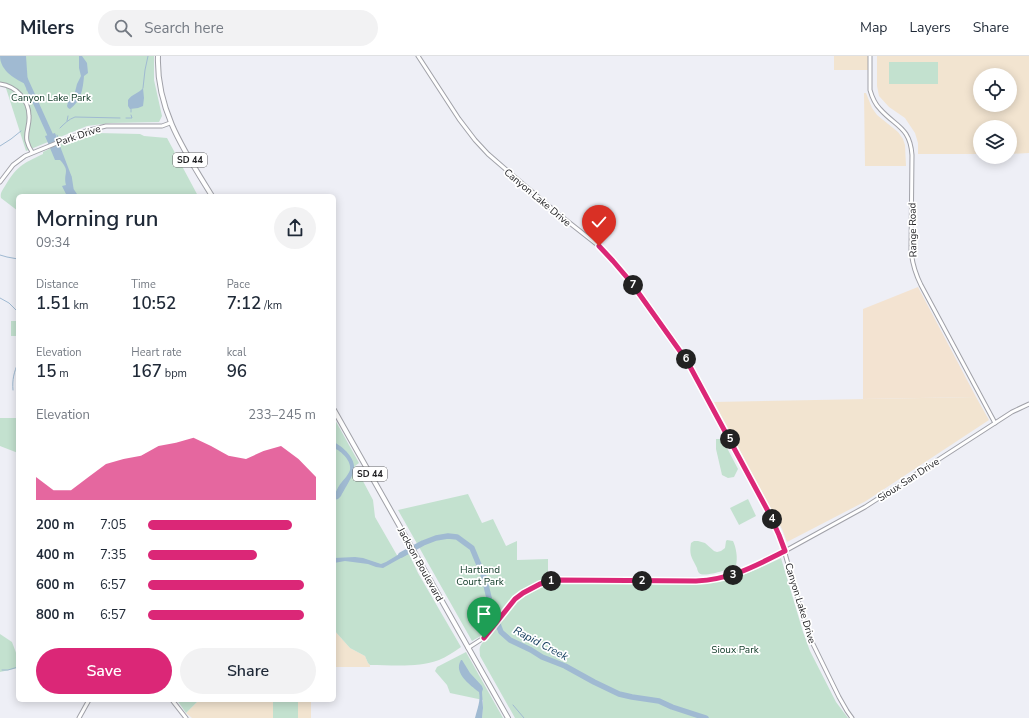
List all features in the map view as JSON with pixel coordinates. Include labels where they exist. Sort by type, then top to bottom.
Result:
[{"type":"main road","name":"SD 44","points":[[158,56],[159,83],[162,100],[170,123],[178,140],[211,194]]},
{"type":"main road","name":"Jackson Boulevard","points":[[336,414],[508,718]]},
{"type":"street","name":"Canyon Lake Drive","points":[[418,56],[459,119],[483,149],[550,208],[599,246],[630,281],[687,361],[767,509],[785,551],[804,621],[811,640],[839,697],[852,718]]},
{"type":"street","name":"Range Road","points":[[870,56],[870,90],[876,104],[904,131],[911,145],[912,250],[916,274],[995,423]]},
{"type":"street","points":[[0,84],[15,89],[28,107],[29,119],[27,140],[32,152]]},
{"type":"street","name":"Park Drive","points":[[0,182],[13,165],[21,158],[32,152],[86,131],[103,126],[162,126],[170,123]]},
{"type":"street","name":"Sioux San Drive","points":[[468,648],[484,638],[515,599],[540,584],[551,581],[696,581],[727,577],[742,572],[785,551],[873,502],[995,423],[1029,404]]},
{"type":"street","points":[[79,718],[88,702]]},
{"type":"street","points":[[174,702],[186,718]]},
{"type":"shaded area","points":[[834,56],[870,56],[870,70],[834,70]]},
{"type":"shaded area","points":[[877,56],[1029,56],[1029,153],[1017,154],[1017,120],[973,120],[973,154],[918,154],[918,143],[915,133],[905,118],[889,107],[879,96],[877,86]]},
{"type":"shaded area","points":[[864,93],[866,93],[872,108],[877,115],[898,132],[903,139],[905,145],[906,166],[865,166]]},
{"type":"shaded area","points":[[918,287],[976,397],[863,399],[863,309]]},
{"type":"shaded area","points":[[976,397],[989,420],[866,501],[787,542],[782,529],[714,402]]},
{"type":"shaded area","points":[[336,632],[350,648],[365,656],[370,667],[336,667]]},
{"type":"shaded area","points":[[197,702],[311,702],[311,718],[192,718],[186,713]]},
{"type":"green space","name":"Canyon Lake Park","points":[[0,56],[154,56],[154,80],[162,116],[159,122],[111,123],[87,126],[26,151],[5,85],[0,84]]},
{"type":"green space","points":[[889,62],[938,62],[938,84],[889,84]]},
{"type":"green space","points":[[98,133],[140,134],[144,136],[167,138],[197,194],[16,194],[16,209],[1,198],[2,192],[9,179],[21,166],[53,147],[72,140],[73,142]]},
{"type":"green space","points":[[11,321],[16,321],[16,336],[11,336]]},
{"type":"green space","points":[[0,418],[16,418],[16,452],[0,446]]},
{"type":"green space","points":[[336,422],[359,463],[355,466],[373,500],[375,517],[398,557],[408,552],[418,573],[461,647],[431,663],[396,666],[370,665],[365,656],[350,648],[336,632]]},
{"type":"green space","points":[[716,439],[721,439],[738,469],[734,477],[728,478],[722,475],[716,449]]},
{"type":"green space","name":"Hartland Court Park","points":[[468,494],[482,523],[493,519],[506,546],[517,541],[517,560],[548,559],[548,579],[529,586],[519,592],[507,604],[484,634],[472,641],[398,510]]},
{"type":"green space","points":[[748,499],[756,516],[739,525],[730,508]]},
{"type":"green space","points":[[727,540],[733,541],[734,543],[737,556],[736,565],[712,574],[699,573],[691,556],[691,543],[698,541],[705,543],[717,552],[725,548]]},
{"type":"green space","name":"Sioux Park","points":[[781,558],[810,651],[836,702],[848,718],[515,718],[480,656],[481,645],[513,606],[524,596],[542,587],[562,583],[693,584],[714,582],[740,576]]},
{"type":"green space","points":[[0,634],[12,642],[16,653],[16,668],[0,672]]},
{"type":"green space","points":[[466,652],[503,718],[482,718],[483,700],[450,693],[447,685],[435,671],[437,667]]},
{"type":"green space","points":[[178,702],[197,702],[186,713]]},
{"type":"green space","points":[[273,702],[298,702],[298,718],[273,718]]},
{"type":"water","points":[[0,56],[26,56],[28,85],[14,78],[6,70]]},
{"type":"water","points":[[79,56],[82,56],[87,63],[88,73],[84,76],[82,90],[77,102],[70,109],[67,106],[68,102],[75,92],[81,76]]},
{"type":"water","points":[[143,88],[143,106],[130,109],[128,106],[128,100],[131,96]]},
{"type":"water","points":[[55,133],[71,175],[69,188],[76,194],[66,194],[62,186],[66,185],[65,167],[60,160],[55,160],[45,136]]},
{"type":"water","points":[[336,443],[351,457],[354,470],[341,496],[336,500],[336,492],[350,470],[348,460],[340,451],[336,449]]},
{"type":"water","points":[[406,550],[408,554],[383,568],[368,564],[345,561],[336,563],[336,558],[355,557],[381,564]]},
{"type":"water","points":[[461,660],[482,686],[482,718],[475,718],[479,702],[479,692],[467,682],[461,674],[459,665]]},
{"type":"waterway","points":[[143,88],[148,56]]},
{"type":"waterway","name":"Rapid Creek","points":[[25,79],[53,141]]},
{"type":"waterway","name":"Rapid Creek","points":[[27,90],[28,85]]},
{"type":"waterway","points":[[126,118],[132,118],[131,115]]},
{"type":"waterway","points":[[67,121],[68,116]]},
{"type":"waterway","points":[[60,128],[75,117],[120,118]]},
{"type":"waterway","points":[[0,146],[21,131]]},
{"type":"waterway","points":[[57,135],[59,140]]},
{"type":"waterway","name":"Rapid Creek","points":[[69,177],[71,190],[74,194]]},
{"type":"waterway","points":[[0,255],[16,259]]},
{"type":"waterway","points":[[0,298],[9,303],[16,310]]},
{"type":"waterway","points":[[13,390],[16,368]]},
{"type":"waterway","name":"Rapid Creek","points":[[401,555],[436,538],[448,536],[457,537],[472,548],[484,577],[491,606],[501,632],[510,640],[619,694],[659,701],[672,707],[706,718]]},
{"type":"waterway","points":[[2,670],[16,668]]},
{"type":"waterway","points":[[513,705],[524,718]]},
{"type":"route","points":[[484,638],[515,599],[540,584],[558,580],[696,581],[716,579],[742,572],[785,551],[769,513],[687,361],[630,281],[599,246]]}]
